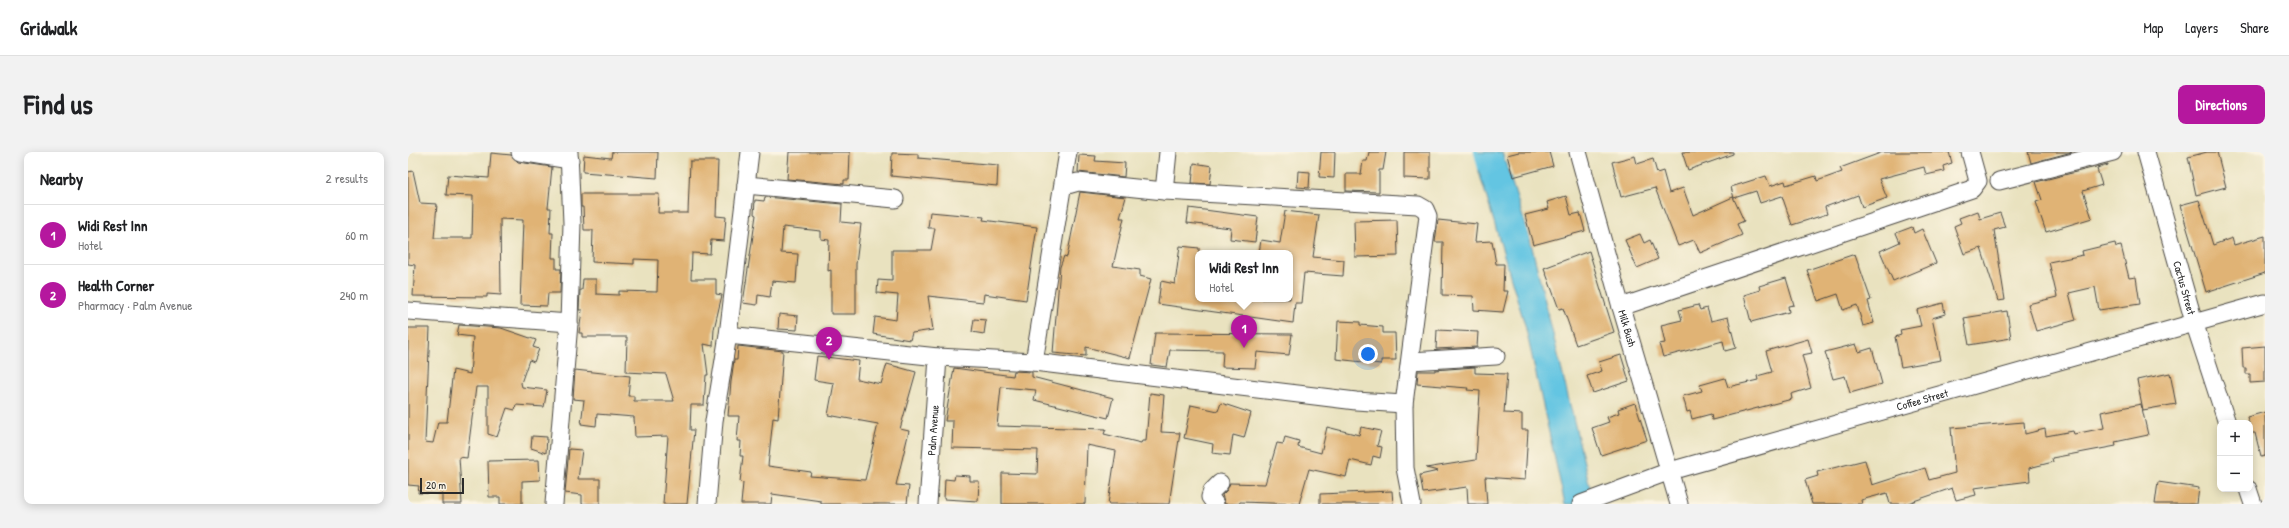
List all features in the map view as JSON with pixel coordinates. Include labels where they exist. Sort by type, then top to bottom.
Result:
[{"type":"street","points":[[520,152],[570,156],[572,223],[569,323],[554,504]]},
{"type":"street","points":[[707,504],[714,421],[728,335],[750,152]]},
{"type":"street","points":[[1034,362],[1064,186],[1068,152]]},
{"type":"street","points":[[1164,191],[1168,152]]},
{"type":"street","name":"Milk Bush","points":[[1578,152],[1621,307],[1679,504]]},
{"type":"street","points":[[1621,307],[1972,189],[1978,181],[1970,152]]},
{"type":"street","points":[[2000,181],[2113,152]]},
{"type":"street","name":"Cactus Street","points":[[2146,152],[2194,322],[2226,420]]},
{"type":"street","points":[[1064,186],[1078,182],[1164,191],[1418,205],[1425,209],[1428,216],[1404,404],[1405,468],[1412,504]]},
{"type":"street","points":[[746,185],[895,199]]},
{"type":"street","name":"Coffee Street","points":[[1581,504],[1670,471],[2265,303]]},
{"type":"street","points":[[408,311],[569,323]]},
{"type":"street","points":[[728,335],[938,357],[1034,362],[1356,401],[1404,404]]},
{"type":"street","points":[[1410,361],[1496,356]]},
{"type":"street","name":"Palm Avenue","points":[[928,504],[938,357]]},
{"type":"street","points":[[1215,504],[1210,497],[1212,490],[1220,483]]},
{"type":"street","points":[[2249,492],[2253,504]]},
{"type":"water","points":[[1478,152],[1502,152],[1530,239],[1594,504],[1565,504],[1525,325],[1479,172]]},
{"type":"building","points":[[612,152],[658,152],[657,178],[583,172],[584,155],[611,158]]},
{"type":"building","points":[[789,152],[850,152],[849,180],[844,180],[844,184],[787,179]]},
{"type":"building","points":[[1321,152],[1335,152],[1334,178],[1319,177]]},
{"type":"building","points":[[1369,152],[1386,152],[1383,170],[1379,170],[1379,192],[1346,191],[1346,174],[1361,174],[1363,161],[1367,161]]},
{"type":"building","points":[[1404,152],[1430,152],[1430,179],[1404,178]]},
{"type":"building","points":[[1519,152],[1549,152],[1553,166],[1513,177],[1507,155]]},
{"type":"building","points":[[1682,152],[1733,152],[1733,154],[1688,170]]},
{"type":"building","points":[[1883,152],[1949,152],[1952,163],[1943,166],[1944,171],[1926,175],[1924,167],[1879,179],[1887,198],[1862,207],[1858,195],[1825,207],[1827,214],[1792,225],[1782,196],[1760,203],[1756,191],[1734,198],[1731,187],[1766,176],[1770,186],[1785,181],[1786,185],[1816,176],[1817,181],[1842,172],[1840,168]]},
{"type":"building","points":[[2028,152],[2072,152],[2031,163]]},
{"type":"building","points":[[2207,152],[2217,152],[2226,187],[2196,195],[2188,157]]},
{"type":"building","points":[[491,153],[511,155],[518,162],[552,167],[548,208],[551,208],[550,233],[553,233],[552,258],[556,258],[556,269],[561,269],[560,293],[548,293],[547,306],[520,305],[523,220],[500,219],[501,295],[487,294],[487,297],[413,296],[415,265],[408,264],[408,172],[413,171],[420,203],[437,204],[434,238],[472,238],[473,196],[446,195],[448,175],[489,178]]},
{"type":"building","points":[[892,153],[918,154],[918,158],[998,165],[997,186],[891,176]]},
{"type":"building","points":[[1079,155],[1096,156],[1095,161],[1125,163],[1124,177],[1078,172]]},
{"type":"building","points":[[1635,156],[1637,164],[1653,159],[1657,173],[1663,171],[1669,193],[1683,188],[1693,215],[1733,197],[1744,221],[1737,224],[1742,235],[1700,253],[1694,240],[1678,246],[1655,188],[1621,197],[1612,162]]},
{"type":"building","points":[[690,161],[718,161],[716,216],[726,217],[724,241],[711,240],[710,254],[692,253],[691,279],[716,279],[716,294],[722,295],[714,329],[713,346],[704,344],[708,375],[706,375],[704,405],[691,405],[690,430],[694,430],[687,504],[663,504],[668,436],[635,437],[634,417],[597,414],[596,426],[581,424],[584,400],[573,399],[575,370],[630,376],[628,396],[634,396],[634,401],[674,401],[666,374],[626,372],[627,337],[582,337],[582,333],[579,333],[582,310],[579,310],[580,290],[582,290],[583,279],[596,279],[596,294],[619,295],[619,291],[657,292],[658,260],[634,259],[634,264],[592,262],[593,230],[584,230],[581,194],[659,194],[658,213],[688,213]]},
{"type":"building","points":[[1194,163],[1212,166],[1210,184],[1192,183]]},
{"type":"building","points":[[2108,164],[2097,169],[2102,185],[2083,191],[2092,218],[2046,232],[2036,202],[2042,200],[2036,182]]},
{"type":"building","points":[[1298,171],[1310,172],[1309,188],[1297,187]]},
{"type":"building","points":[[1080,192],[1126,197],[1120,218],[1124,218],[1113,266],[1140,270],[1140,276],[1151,279],[1130,358],[1086,347],[1086,356],[1053,353],[1060,267],[1064,256],[1067,257]]},
{"type":"building","points":[[1566,196],[1571,215],[1580,213],[1585,231],[1533,245],[1525,215],[1549,209],[1547,202]]},
{"type":"building","points":[[765,197],[842,204],[841,222],[861,224],[856,264],[856,314],[831,314],[831,270],[828,271],[829,240],[821,239],[821,231],[783,227],[781,253],[798,254],[796,283],[772,281],[770,297],[758,295],[757,305],[743,303],[756,215],[754,214],[755,200],[764,201]]},
{"type":"building","points":[[2199,200],[2213,245],[2232,238],[2234,245],[2265,236],[2265,273],[2206,292],[2180,205]]},
{"type":"building","points":[[1189,208],[1258,217],[1255,242],[1230,239],[1231,228],[1187,223]]},
{"type":"building","points":[[1285,211],[1319,215],[1313,257],[1344,260],[1343,276],[1304,273],[1301,303],[1295,303],[1293,323],[1158,304],[1161,281],[1175,284],[1180,246],[1199,248],[1199,250],[1195,250],[1195,302],[1293,302],[1293,250],[1259,250],[1261,240],[1280,243]]},
{"type":"building","points":[[1978,211],[1980,219],[2000,213],[2005,227],[1994,230],[2005,300],[1998,301],[1981,248],[1964,254],[1954,226],[1961,223],[1959,218]]},
{"type":"building","points":[[930,212],[984,217],[983,220],[1037,227],[1026,300],[984,294],[983,302],[928,296],[933,330],[912,333],[910,340],[873,334],[875,317],[896,320],[898,295],[877,293],[878,280],[892,281],[892,250],[931,250],[935,228],[928,228]]},
{"type":"building","points":[[1397,220],[1398,256],[1355,257],[1354,221]]},
{"type":"building","points":[[1438,220],[1477,224],[1475,242],[1492,241],[1496,264],[1504,264],[1503,291],[1508,291],[1503,312],[1474,310],[1473,296],[1442,295],[1443,242],[1435,242]]},
{"type":"building","points":[[1912,227],[1914,233],[1922,229],[1936,263],[1893,281],[1880,251],[1900,242],[1896,233]]},
{"type":"building","points":[[1640,234],[1644,243],[1650,240],[1658,259],[1637,268],[1625,240]]},
{"type":"building","points":[[2115,243],[2116,247],[2121,246],[2129,278],[2136,277],[2140,304],[2099,310],[2095,287],[2069,293],[2076,320],[2036,331],[2028,304],[2057,297],[2049,262],[2083,255],[2082,251]]},
{"type":"building","points":[[1589,251],[1614,332],[1576,345],[1563,308],[1559,309],[1544,268]]},
{"type":"building","points":[[1855,254],[1871,300],[1868,301],[1874,323],[1863,326],[1857,305],[1843,310],[1838,294],[1818,301],[1807,270]]},
{"type":"building","points":[[1786,278],[1794,305],[1788,306],[1789,312],[1751,322],[1744,295],[1760,290],[1759,286]]},
{"type":"building","points":[[1943,303],[1945,314],[1932,318],[1941,360],[1901,367],[1895,337],[1901,335],[1900,330],[1921,326],[1917,310]]},
{"type":"building","points":[[1698,305],[1700,310],[1707,308],[1711,321],[1728,317],[1736,348],[1725,351],[1723,341],[1663,357],[1659,344],[1665,343],[1661,325],[1682,320],[1679,310]]},
{"type":"building","points":[[2007,311],[2011,338],[1969,345],[1964,318]]},
{"type":"building","points":[[779,314],[798,316],[797,330],[778,329]]},
{"type":"building","points":[[974,319],[986,320],[984,334],[972,332]]},
{"type":"building","points":[[1338,321],[1360,322],[1360,325],[1383,327],[1383,333],[1395,333],[1396,360],[1381,360],[1381,364],[1336,359]]},
{"type":"building","points":[[459,325],[501,328],[536,340],[533,347],[539,349],[534,362],[529,360],[521,383],[522,387],[547,390],[544,407],[516,405],[515,410],[507,408],[497,437],[488,434],[488,387],[476,387],[467,458],[459,457],[462,504],[442,504],[442,494],[418,493],[419,486],[408,485],[408,328],[430,328],[425,442],[433,443],[438,422],[447,422],[453,370],[470,374],[473,337],[457,335]]},
{"type":"building","points":[[1437,330],[1478,332],[1477,347],[1436,349]]},
{"type":"building","points":[[1155,333],[1292,334],[1289,355],[1257,352],[1255,368],[1222,367],[1223,351],[1170,350],[1167,367],[1151,365]]},
{"type":"building","points":[[1808,339],[1812,353],[1802,355],[1811,388],[1791,394],[1792,399],[1712,420],[1711,414],[1692,419],[1690,411],[1687,412],[1683,396],[1702,391],[1700,385],[1725,378],[1728,387],[1758,380],[1757,376],[1772,372],[1766,351]]},
{"type":"building","points":[[1856,344],[1859,352],[1872,348],[1882,384],[1850,393],[1845,376],[1833,379],[1825,352]]},
{"type":"building","points":[[738,346],[783,351],[778,419],[773,418],[768,466],[811,472],[810,476],[865,480],[878,424],[828,415],[834,383],[814,380],[817,356],[859,361],[857,379],[881,384],[887,364],[916,372],[900,429],[909,431],[896,485],[909,486],[907,504],[821,504],[821,501],[772,494],[771,504],[741,504],[743,483],[740,482],[743,456],[740,456],[741,441],[737,441],[739,416],[728,416],[734,360],[737,360]]},
{"type":"building","points":[[2265,346],[2265,382],[2250,383],[2250,374],[2246,374],[2246,368],[2243,368],[2242,348]]},
{"type":"building","points":[[1621,355],[1629,381],[1593,393],[1587,376],[1602,371],[1599,362]]},
{"type":"building","points":[[1475,367],[1475,373],[1507,374],[1504,413],[1522,414],[1522,430],[1528,430],[1525,480],[1485,477],[1487,504],[1468,504],[1467,487],[1423,493],[1420,475],[1438,471],[1426,468],[1476,460],[1480,391],[1467,390],[1468,388],[1417,384],[1418,371]]},
{"type":"building","points":[[954,368],[1013,376],[1014,371],[1032,372],[1032,377],[1113,398],[1108,418],[1034,400],[1036,390],[1001,387],[997,426],[1106,429],[1104,434],[1141,443],[1142,441],[1146,441],[1150,393],[1164,395],[1161,432],[1180,433],[1169,504],[1108,504],[1116,451],[1087,445],[1085,504],[1002,504],[1002,473],[1037,474],[1038,450],[952,448],[953,421],[945,421]]},
{"type":"building","points":[[2170,373],[2176,404],[2143,410],[2137,380]]},
{"type":"building","points":[[1221,403],[1251,413],[1244,438],[1233,435],[1230,455],[1212,453],[1213,444],[1184,438],[1191,405],[1218,411]]},
{"type":"building","points":[[1635,403],[1647,440],[1601,455],[1592,428],[1609,422],[1607,417],[1619,413],[1618,409]]},
{"type":"building","points":[[2141,404],[2148,435],[2115,442],[2116,446],[2052,458],[2053,462],[2029,468],[2030,481],[1974,488],[1976,495],[1956,500],[1952,488],[1905,504],[1890,504],[1887,493],[1861,500],[1862,504],[1812,504],[1805,480],[1818,476],[1817,472],[1865,460],[1872,485],[1925,468],[1929,480],[1955,473],[1951,428],[2024,422],[2025,434],[2045,429],[2046,436],[2073,431],[2074,434],[2104,428],[2101,412]]},
{"type":"building","points":[[2265,412],[2265,456],[2261,457],[2255,433],[2253,433],[2253,420],[2248,420],[2247,417]]},
{"type":"building","points":[[1327,427],[1359,435],[1361,427],[1381,431],[1377,446],[1382,447],[1380,458],[1373,456],[1371,465],[1350,460],[1346,477],[1309,469],[1299,504],[1240,502],[1239,504],[1225,504],[1222,495],[1227,490],[1230,483],[1265,484],[1277,443],[1283,444],[1285,437],[1299,441],[1298,447],[1321,453]]},
{"type":"building","points":[[532,436],[547,437],[546,453],[531,448]]},
{"type":"building","points":[[569,449],[582,450],[578,479],[600,479],[600,504],[582,504],[582,495],[565,493]]},
{"type":"building","points":[[539,460],[540,480],[522,481],[522,504],[500,504],[500,497],[489,497],[488,461]]},
{"type":"building","points":[[955,475],[970,476],[970,481],[979,481],[978,501],[944,499],[945,479],[954,480]]},
{"type":"building","points":[[2158,482],[2199,488],[2197,504],[2155,504]]},
{"type":"building","points":[[1392,491],[1393,504],[1320,504],[1320,494]]},
{"type":"waterway","points":[[1476,152],[1480,168]]},
{"type":"place","name":"Widi Rest Inn","points":[[1244,348]]},
{"type":"place","name":"Health Corner","points":[[829,360]]}]
